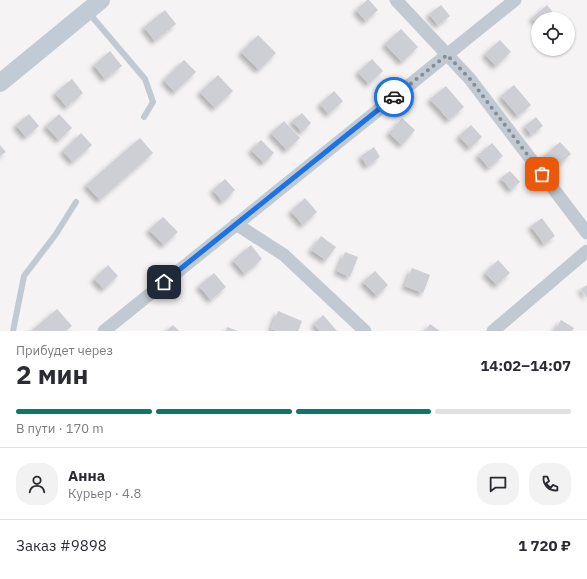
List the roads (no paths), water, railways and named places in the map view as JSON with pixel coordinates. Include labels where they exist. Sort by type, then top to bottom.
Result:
[{"type":"street","points":[[396,0],[470,79],[587,233]]},
{"type":"street","points":[[104,331],[515,0]]},
{"type":"street","points":[[0,83],[94,6]]},
{"type":"street","points":[[236,224],[284,256],[365,331]]},
{"type":"street","points":[[493,331],[587,251]]},
{"type":"lane","points":[[94,6],[145,79],[153,102],[144,117]]},
{"type":"lane","points":[[13,331],[24,276],[56,234],[76,202]]}]
